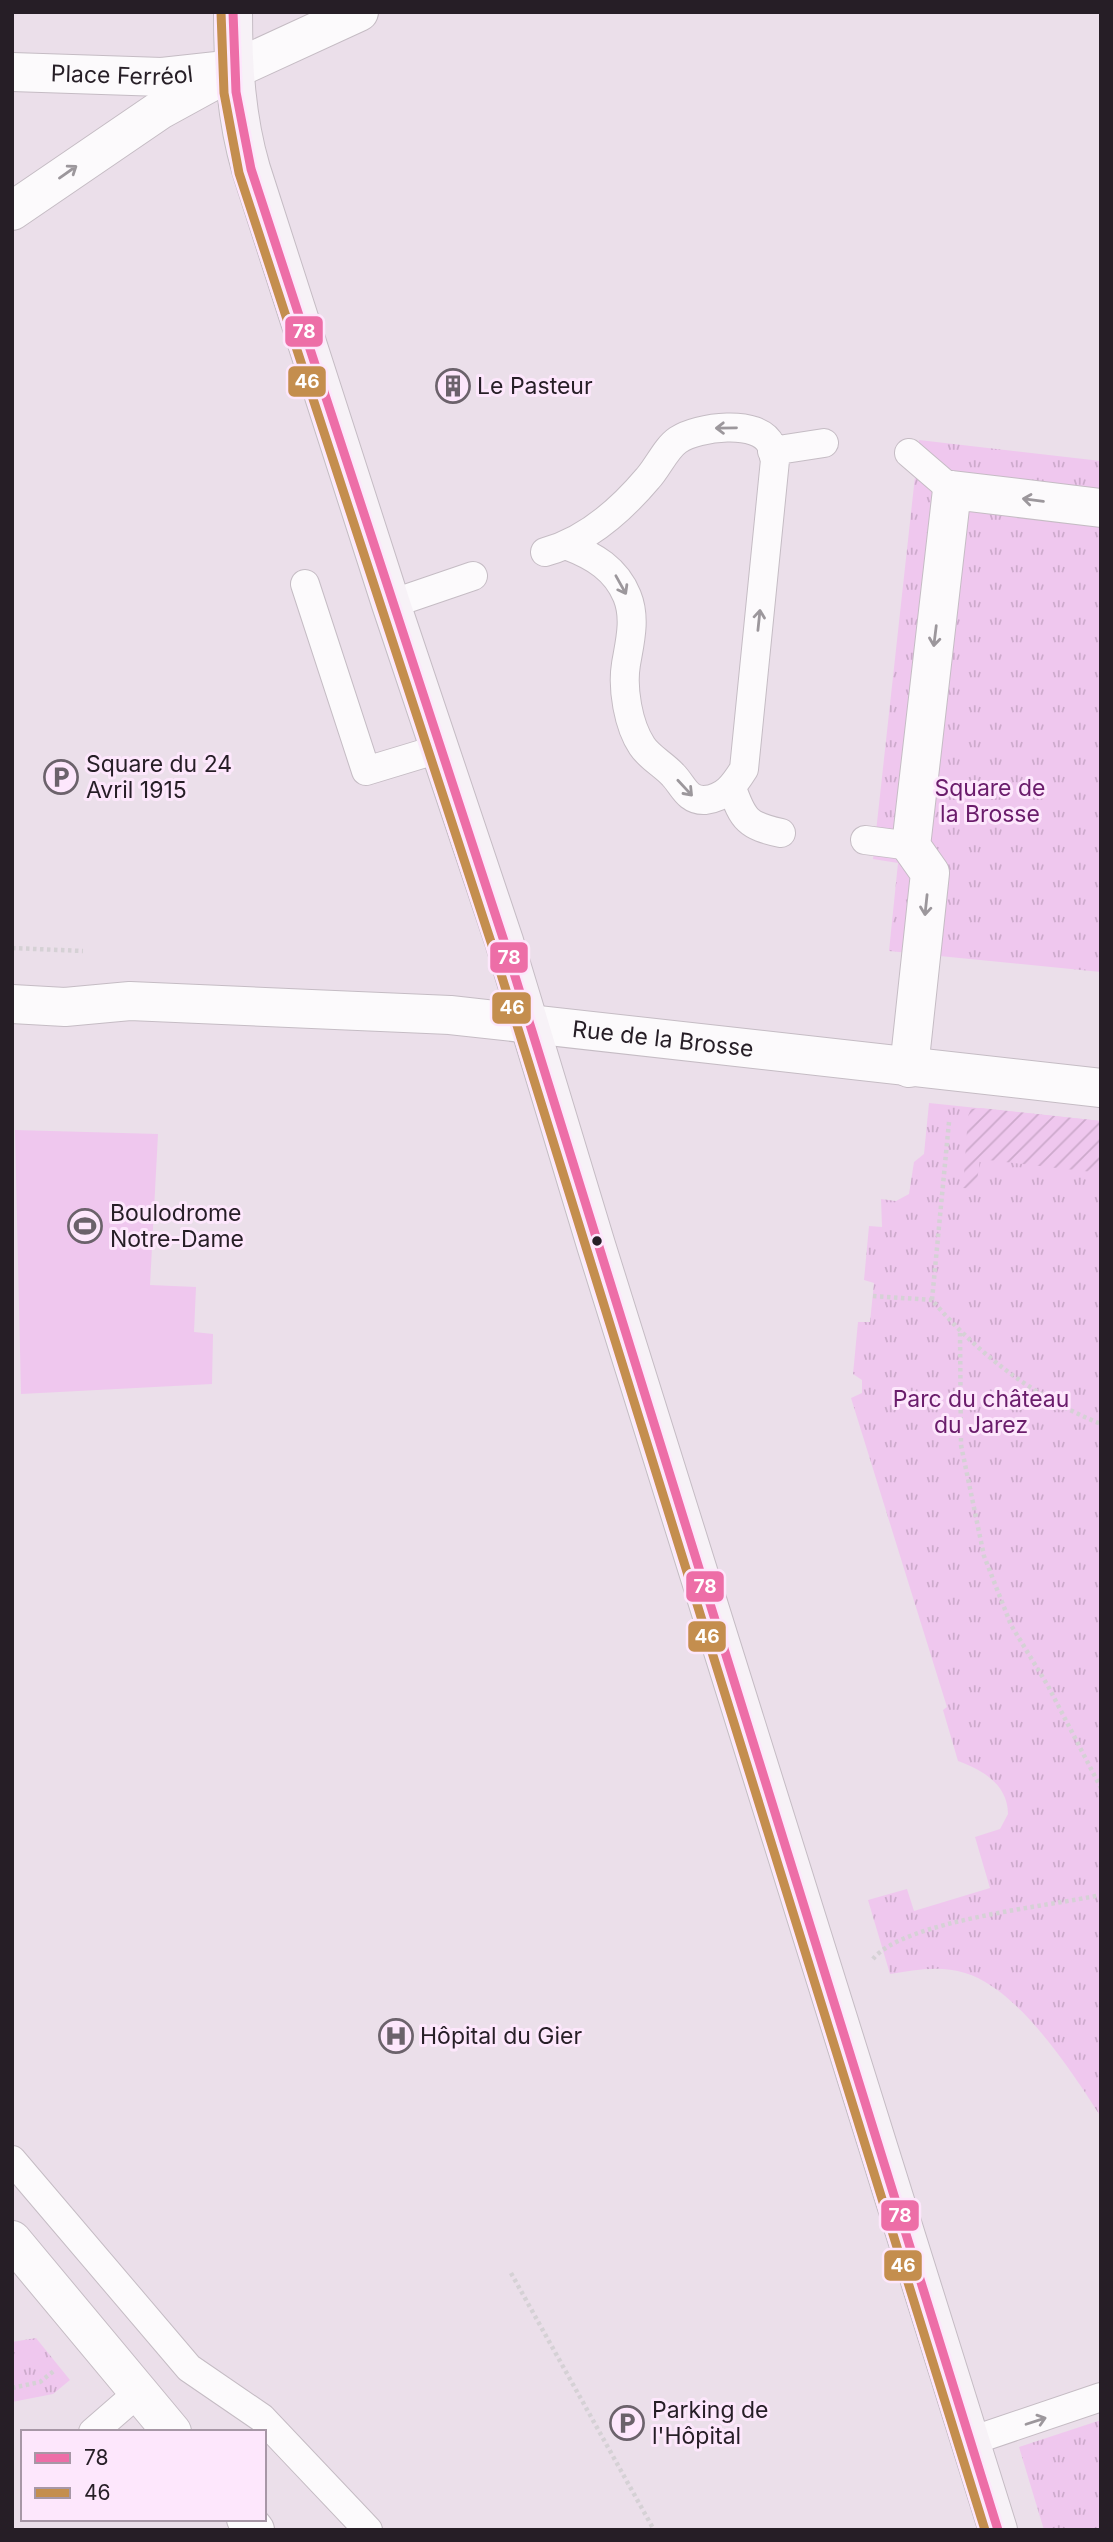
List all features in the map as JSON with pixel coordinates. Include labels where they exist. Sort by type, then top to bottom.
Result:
[{"type":"main road","points":[[233,12],[233,70],[244,145],[251,169],[391,604],[442,748],[505,941],[528,1024],[998,2530]]},
{"type":"street","points":[[12,211],[132,128],[233,70],[359,12]]},
{"type":"street","name":"Place Ferréol","points":[[12,72],[162,77],[233,70]]},
{"type":"street","points":[[909,1068],[930,873],[911,846],[952,490],[1101,508]]},
{"type":"street","name":"Rue de la Brosse","points":[[12,1004],[65,1007],[144,1002],[450,1016],[1101,1088]]},
{"type":"street","points":[[12,2240],[170,2430]]},
{"type":"lane","points":[[702,429],[753,429],[771,443],[772,451],[775,460],[744,769],[732,788],[715,799],[699,800],[686,793],[675,776],[643,748],[633,728],[625,681],[632,642],[628,598],[617,576],[594,556],[557,549],[620,509],[649,478],[676,441],[702,429]]},
{"type":"lane","points":[[772,451],[824,443]]},
{"type":"lane","points":[[909,453],[952,490]]},
{"type":"lane","points":[[391,604],[473,576]]},
{"type":"lane","points":[[305,584],[366,771],[442,748]]},
{"type":"lane","points":[[732,788],[742,815],[758,828],[781,833]]},
{"type":"lane","points":[[865,841],[911,846]]},
{"type":"lane","points":[[12,2161],[189,2368],[262,2418],[368,2530]]},
{"type":"lane","points":[[95,2430],[139,2392]]},
{"type":"lane","points":[[971,2441],[1101,2397]]},
{"type":"path","points":[[12,948],[88,952]]},
{"type":"path","points":[[950,1112],[932,1300],[960,1333],[1043,1397],[1101,1424]]},
{"type":"path","points":[[873,1296],[932,1300]]},
{"type":"path","points":[[960,1333],[961,1445],[984,1556],[1011,1625],[1048,1686],[1101,1788]]},
{"type":"path","points":[[869,1963],[883,1949],[921,1931],[1101,1895]]},
{"type":"path","points":[[511,2273],[654,2530]]},
{"type":"green space","name":"Square de la Brosse","points":[[919,440],[1101,461],[1101,972],[889,951],[898,863],[873,859]]},
{"type":"green space","name":"Parc du château du Jarez","points":[[929,1103],[1101,1121],[1101,2117],[1042,2034],[1005,1996],[985,1982],[965,1973],[946,1969],[890,1974],[868,1900],[907,1889],[914,1911],[990,1888],[975,1837],[1000,1829],[1008,1814],[1004,1795],[999,1787],[985,1774],[958,1761],[943,1710],[947,1707],[851,1398],[862,1393],[862,1380],[853,1374],[858,1322],[870,1322],[874,1283],[864,1280],[869,1226],[882,1227],[881,1199],[896,1201],[909,1194],[914,1162],[924,1154]]},
{"type":"green space","points":[[971,1109],[1101,1121],[1101,1173],[980,1159],[976,1189],[963,1188],[968,1116]]},
{"type":"green space","name":"Boulodrome Notre-Dame","points":[[15,1130],[158,1134],[150,1285],[196,1287],[194,1332],[213,1334],[212,1384],[21,1394]]},
{"type":"green space","points":[[36,2338],[70,2380],[53,2394],[12,2402],[12,2342]]},
{"type":"green space","points":[[1101,2420],[1101,2530],[1044,2530],[1019,2447]]},
{"type":"transit line","name":"46","points":[[221,12],[224,93],[239,173],[492,945],[985,2530]]},
{"type":"transit line","name":"78","points":[[233,12],[236,92],[251,169],[504,941],[998,2530]]},
{"type":"place","name":"Le Pasteur","points":[[453,386]]},
{"type":"place","name":"Square du 24 Avril 1915","points":[[61,777]]},
{"type":"place","name":"Boulodrome Notre-Dame","points":[[85,1226]]},
{"type":"place","name":"Hôpital du Gier","points":[[396,2036]]},
{"type":"place","name":"Parking de l'Hôpital","points":[[627,2423]]}]
